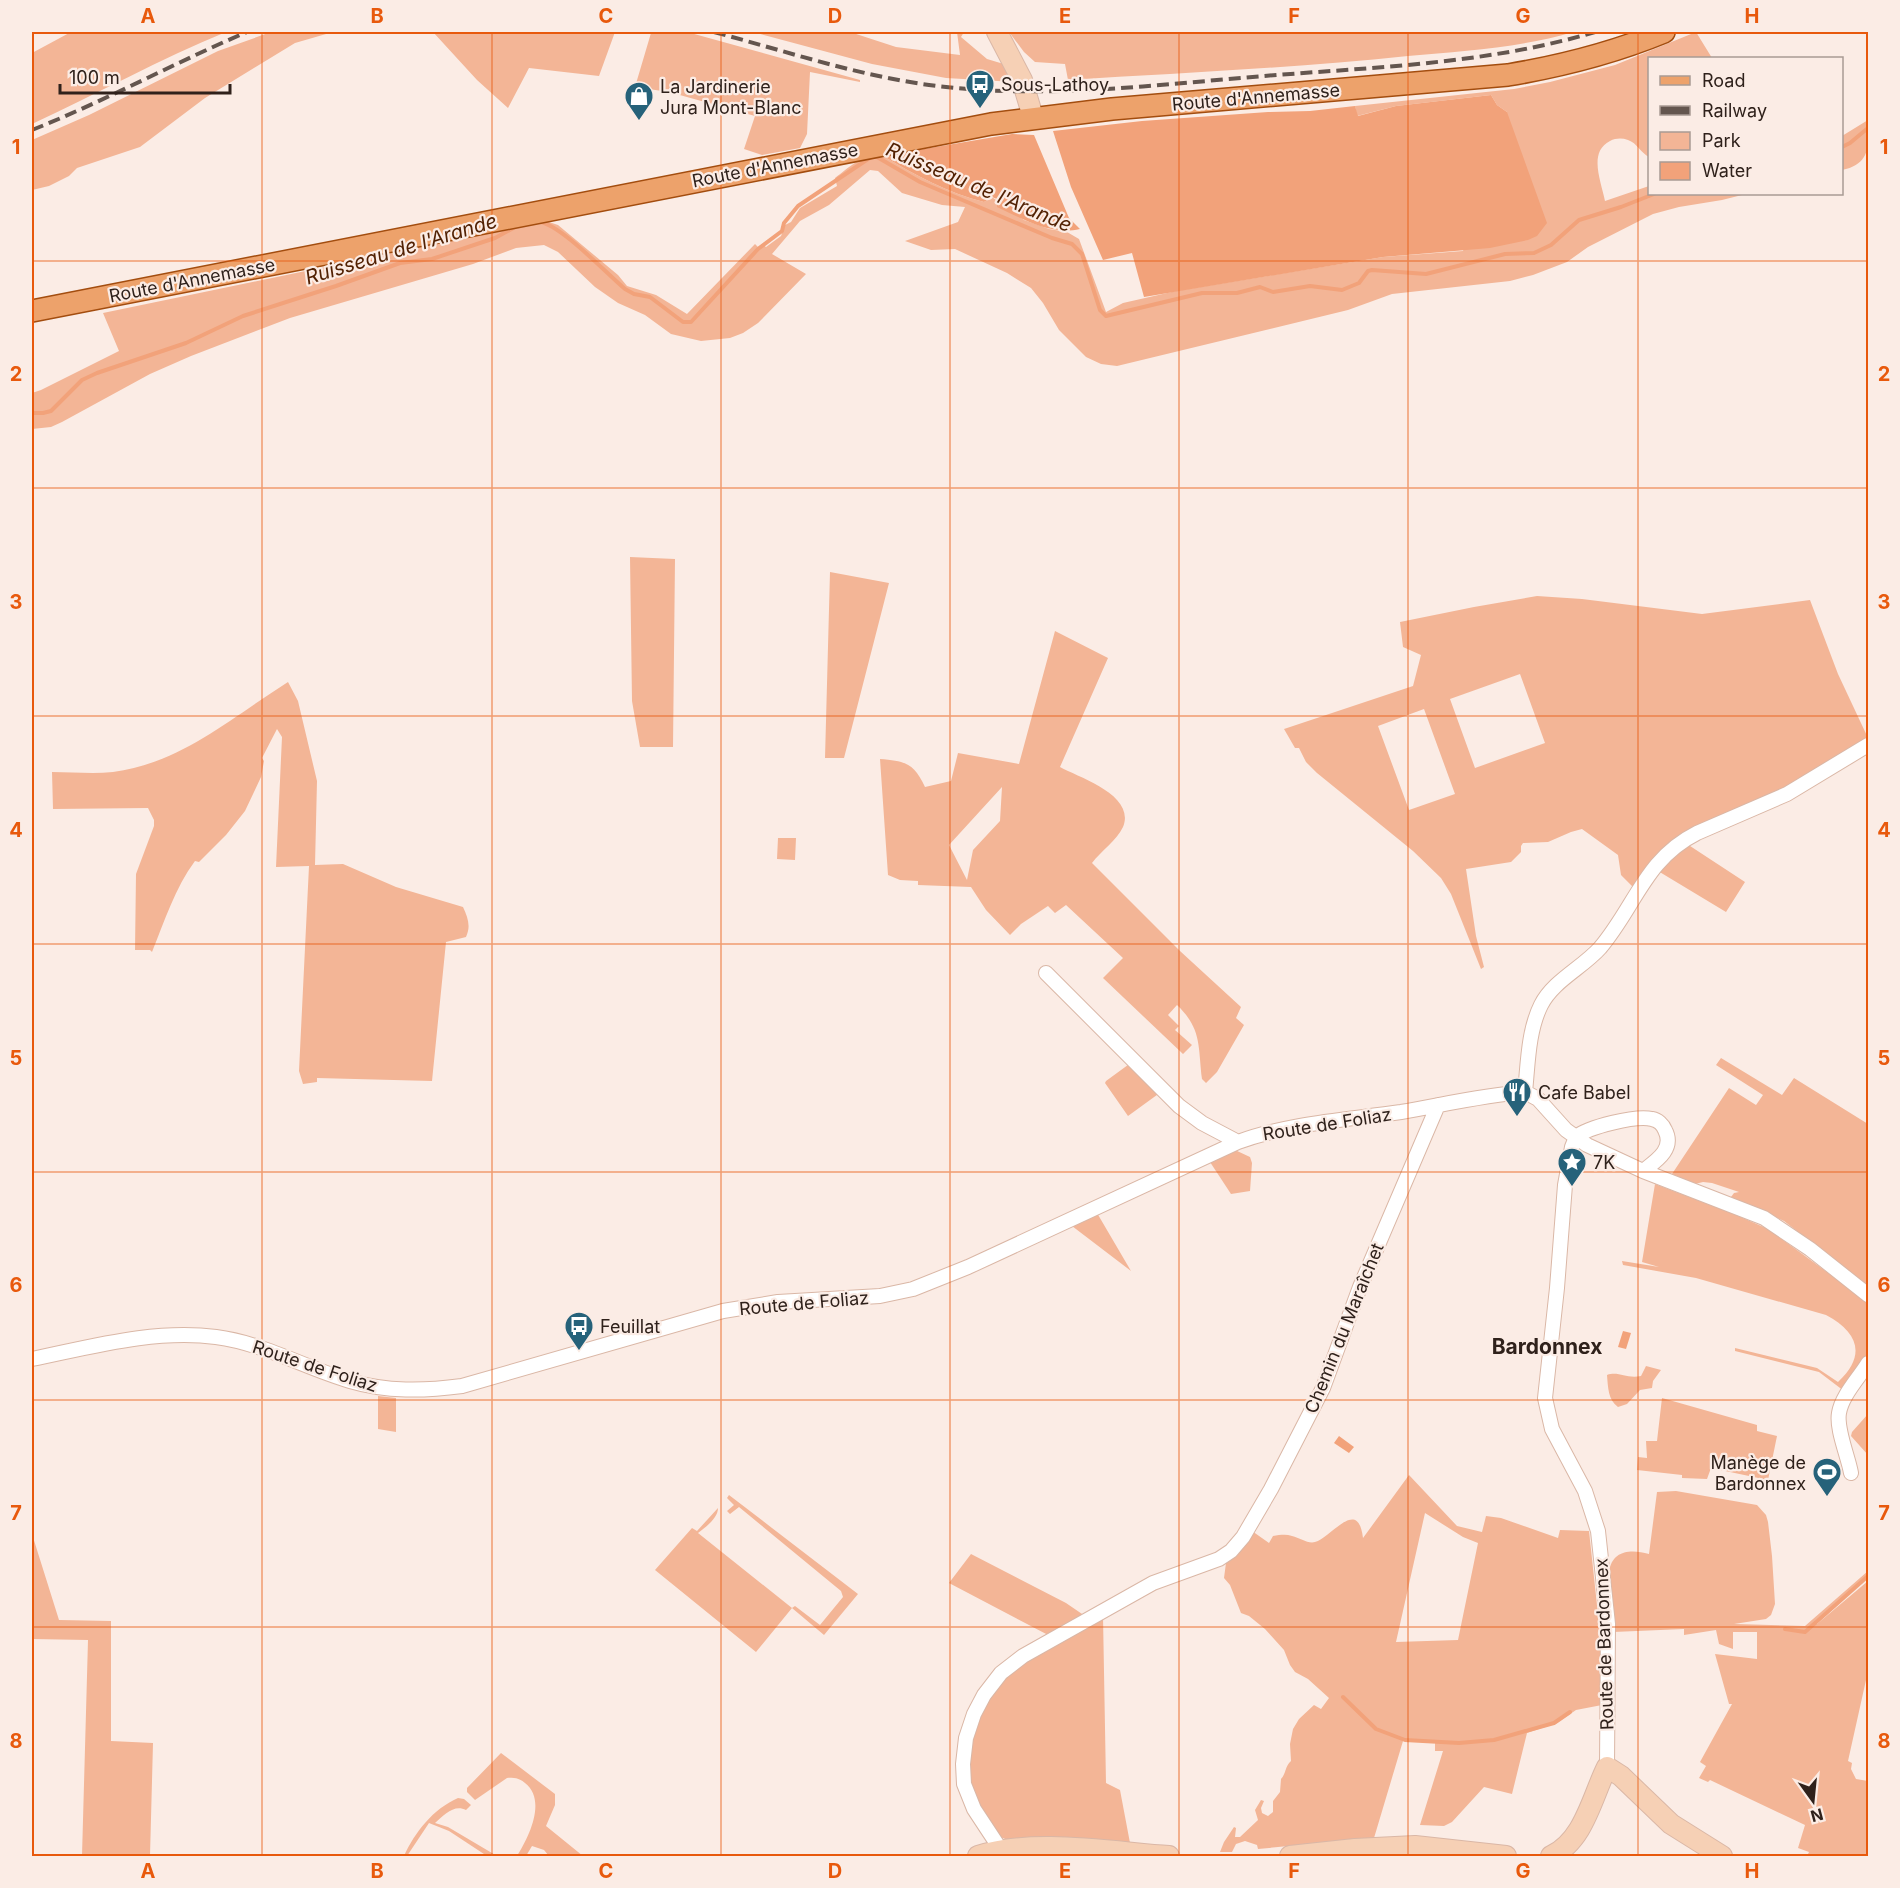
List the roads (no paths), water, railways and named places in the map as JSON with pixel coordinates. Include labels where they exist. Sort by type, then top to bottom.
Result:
[{"type":"main road","name":"Route d'Annemasse","points":[[32,311],[917,137],[1033,117],[1508,75],[1547,69],[1592,58],[1664,32]]},
{"type":"street","points":[[996,32],[1022,80],[1033,117]]},
{"type":"street","points":[[1869,745],[1787,794],[1697,833],[1674,846],[1654,867],[1598,950],[1547,995],[1538,1010],[1532,1031],[1525,1092],[1538,1099],[1559,1124],[1587,1145],[1643,1171],[1764,1218],[1869,1295]]},
{"type":"street","points":[[1046,973],[1179,1106],[1202,1123],[1238,1142]]},
{"type":"street","name":"Route de Foliaz","points":[[32,1359],[141,1338],[189,1335],[216,1337],[283,1356],[347,1380],[386,1389],[429,1390],[462,1386],[723,1311],[778,1302],[880,1296],[924,1286],[1238,1142],[1273,1131],[1525,1092]]},
{"type":"street","name":"Chemin du Maraîchet","points":[[1001,1850],[974,1809],[964,1784],[963,1764],[966,1738],[984,1695],[1001,1673],[1039,1646],[1153,1583],[1219,1559],[1231,1551],[1243,1537],[1271,1489],[1323,1388],[1360,1287],[1438,1105]]},
{"type":"street","points":[[1576,1137],[1588,1130],[1632,1119],[1656,1120],[1668,1136],[1667,1148],[1643,1171]]},
{"type":"street","name":"Route de Bardonnex","points":[[1576,1137],[1565,1185],[1545,1398],[1552,1429],[1586,1491],[1598,1531],[1608,1624],[1607,1767]]},
{"type":"street","points":[[1851,1473],[1839,1411],[1869,1363]]},
{"type":"street","points":[[1551,1857],[1574,1838],[1607,1767],[1621,1776],[1671,1824],[1722,1857]]},
{"type":"street","points":[[1290,1857],[1355,1849],[1415,1846],[1506,1857]]},
{"type":"street","points":[[978,1857],[1001,1850],[1065,1848],[1169,1857]]},
{"type":"water","points":[[1491,95],[1497,105],[1507,112],[1547,223],[1537,236],[1490,248],[1383,257],[1144,297],[1132,253],[1103,260],[1071,187],[1053,131],[1142,121],[1310,111],[1355,106],[1358,116],[1396,106]]},
{"type":"water","points":[[1012,134],[1034,135],[1069,218],[1080,229],[1058,230],[1037,225],[997,207],[997,199],[992,197],[984,202],[958,194],[920,177],[883,156]]},
{"type":"water","points":[[1623,1331],[1631,1333],[1626,1349],[1618,1347]]},
{"type":"water","points":[[1339,1436],[1354,1447],[1349,1453],[1334,1443]]},
{"type":"waterway","name":"Ruisseau de l'Arande","points":[[1843,146],[1868,128]]},
{"type":"waterway","name":"Ruisseau de l'Arande","points":[[539,222],[558,231],[583,250],[625,289],[634,294],[650,297],[683,322],[691,322],[758,249],[782,231],[784,223],[798,206],[871,157],[877,157],[920,182],[1052,238],[1072,244],[1082,254],[1100,310],[1106,316],[1202,293],[1237,293],[1260,287],[1273,292],[1310,286],[1342,290],[1359,283],[1368,271],[1372,270],[1426,274],[1505,254],[1534,253],[1551,245],[1579,220],[1651,195]]},
{"type":"waterway","name":"Ruisseau de l'Arande","points":[[32,413],[51,411],[82,380],[97,373],[186,343],[243,316],[400,263],[432,259],[495,238],[517,226]]},
{"type":"waterway","points":[[1785,1629],[1805,1632],[1868,1576]]},
{"type":"waterway","points":[[1343,1697],[1376,1729],[1405,1740],[1459,1743],[1494,1740],[1554,1723],[1570,1712]]},
{"type":"railway","points":[[32,130],[247,32]]},
{"type":"railway","points":[[714,32],[848,69],[902,81],[1013,91],[1097,90],[1431,63],[1514,51],[1595,32]]},
{"type":"place","name":"Sous-Lathoy","points":[[980,110]]},
{"type":"place","name":"La Jardinerie Jura Mont-Blanc","points":[[639,122]]},
{"type":"place","name":"Cafe Babel","points":[[1517,1118]]},
{"type":"place","name":"7K","points":[[1572,1188]]},
{"type":"place","name":"Feuillat","points":[[579,1352]]},
{"type":"place","name":"Manège de Bardonnex","points":[[1827,1498]]},
{"type":"district","name":"Bardonnex","points":[[1547,1346]]}]
